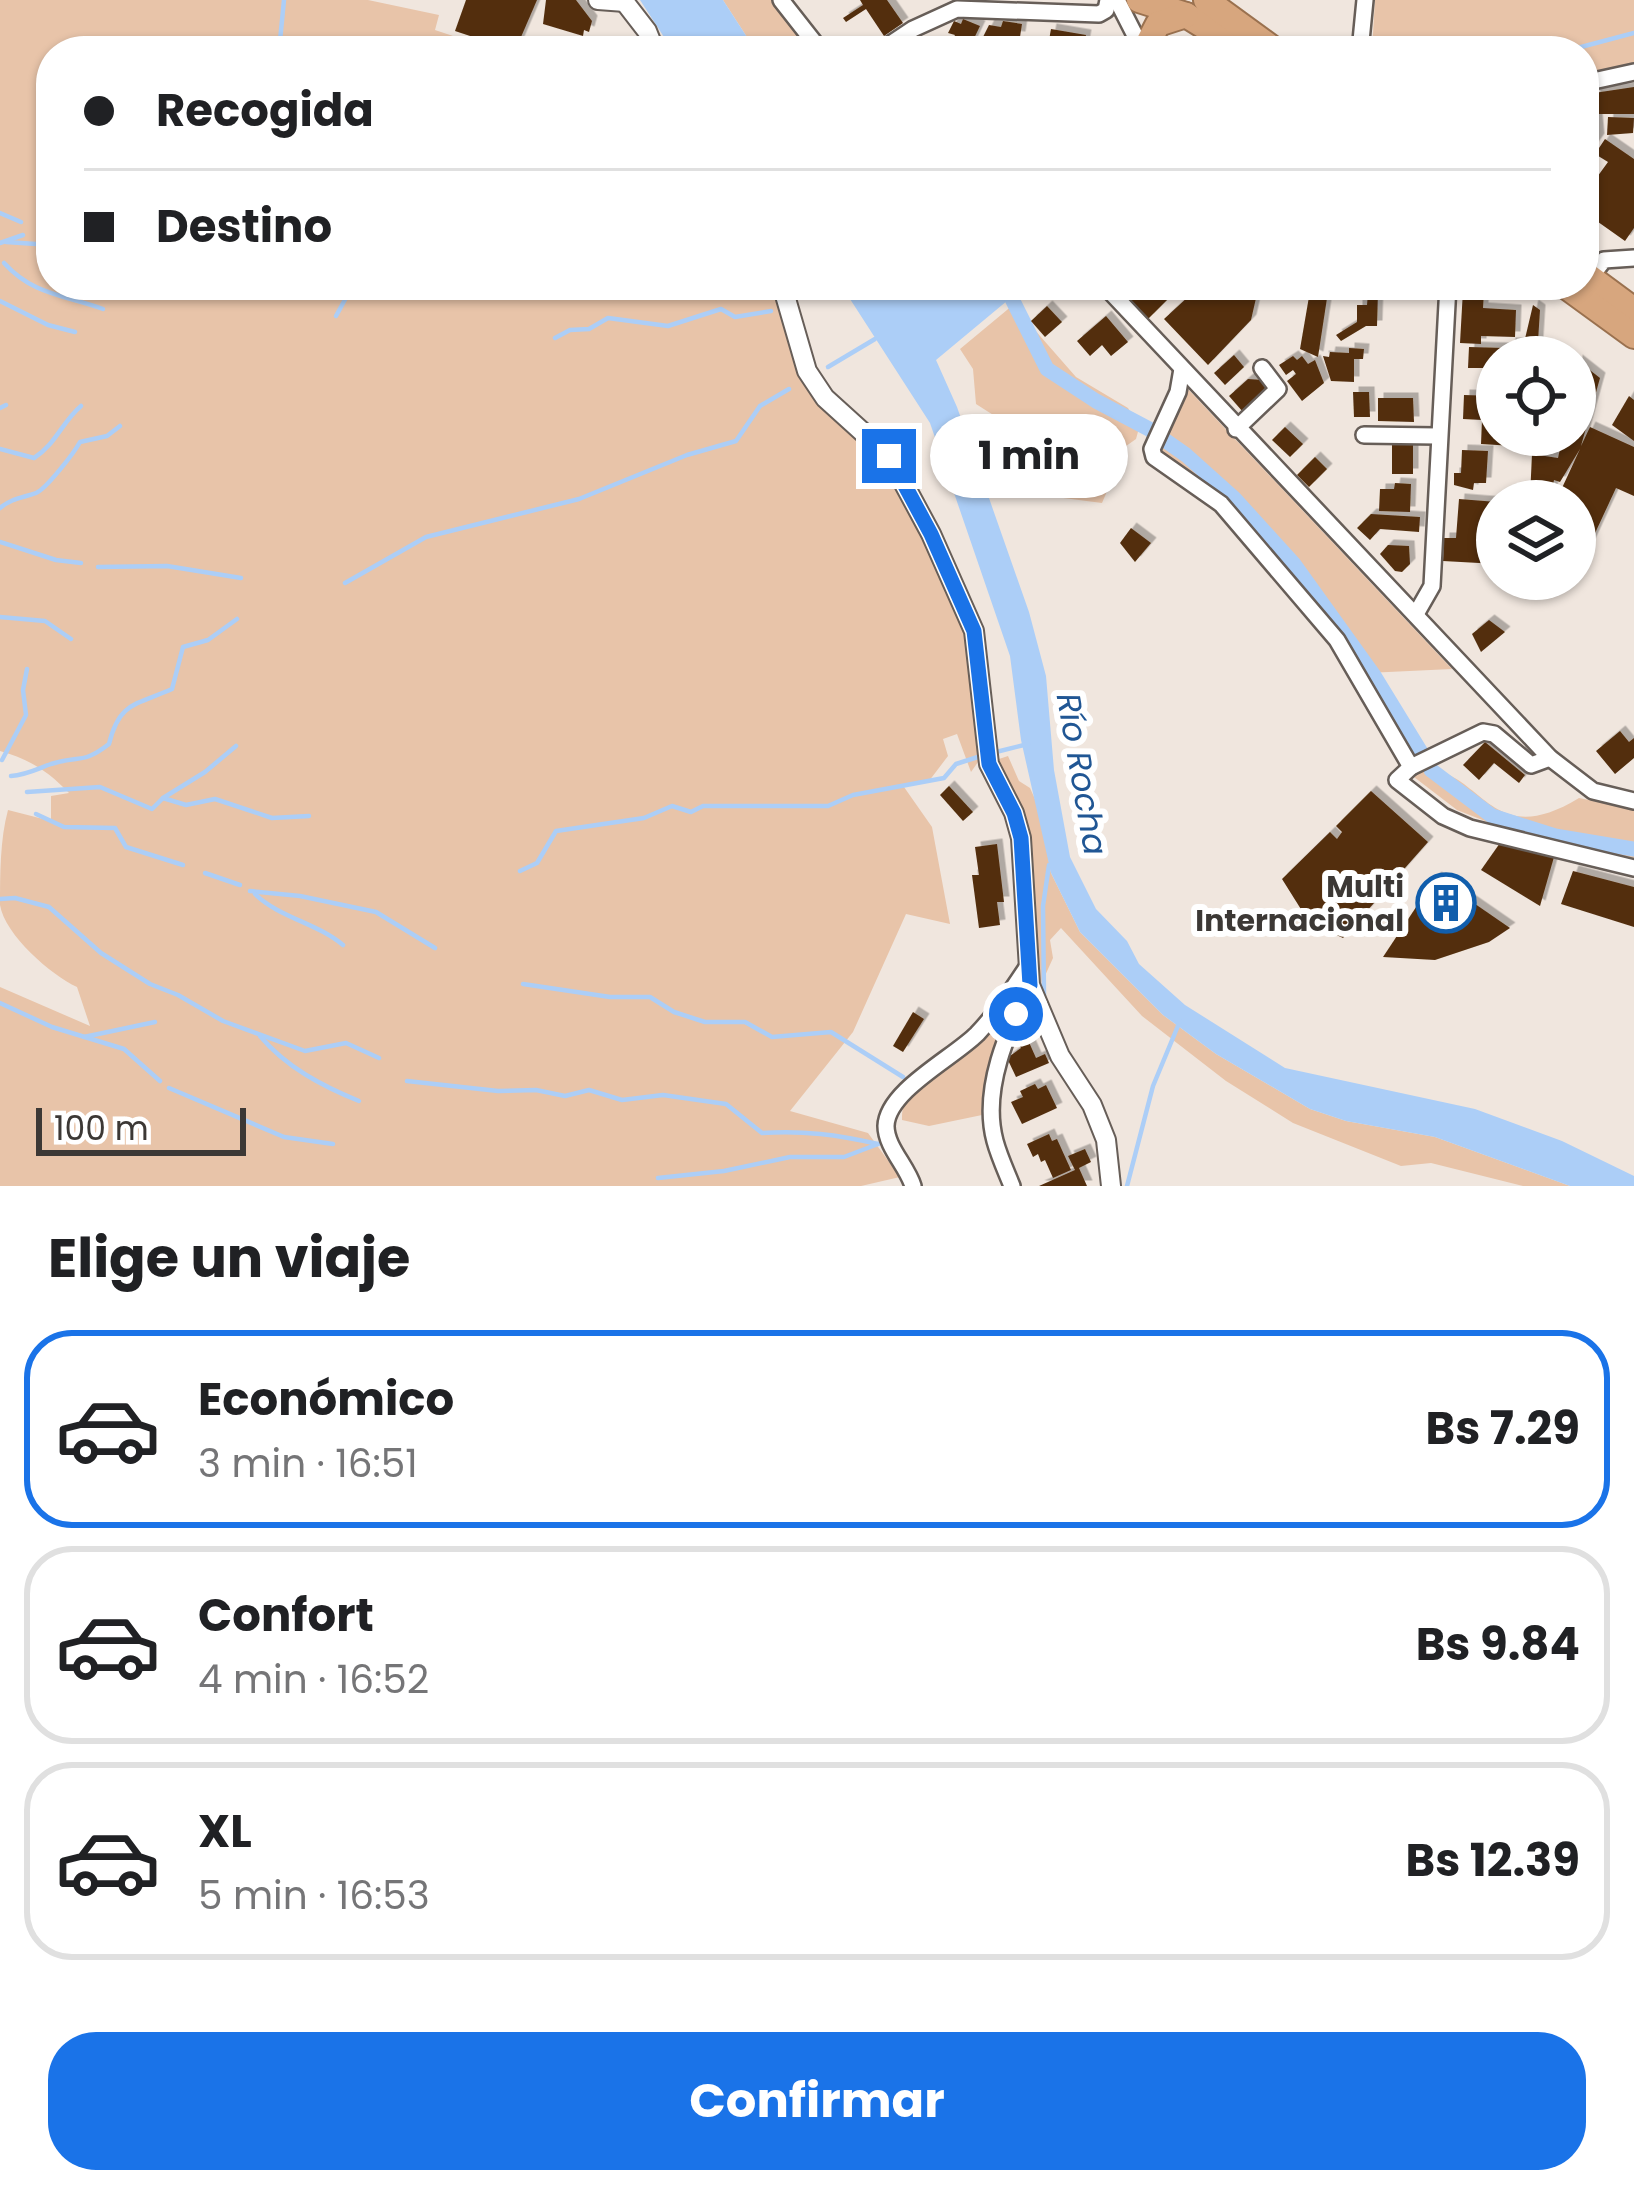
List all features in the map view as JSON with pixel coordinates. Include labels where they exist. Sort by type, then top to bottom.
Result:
[{"type":"highway","points":[[1139,0],[1197,7],[1249,36]]},
{"type":"highway","points":[[1230,0],[1278,36]]},
{"type":"highway","points":[[1150,36],[1159,24],[1197,7]]},
{"type":"highway","points":[[1197,7],[1228,36]]},
{"type":"highway","points":[[1599,285],[1634,310]]},
{"type":"highway","points":[[1585,300],[1634,336]]},
{"type":"street","points":[[598,0],[624,1],[648,36]]},
{"type":"street","points":[[781,0],[809,36]]},
{"type":"street","points":[[1361,36],[1365,0]]},
{"type":"street","points":[[903,36],[957,9],[1054,5],[1108,5],[1132,36]]},
{"type":"street","points":[[1599,79],[1634,72]]},
{"type":"street","points":[[1599,265],[1604,260],[1634,258]]},
{"type":"street","points":[[786,300],[807,371],[825,398],[889,456],[931,534],[974,631],[989,764],[1021,838],[1029,975],[1060,1057],[1091,1105],[1106,1140],[1111,1186]]},
{"type":"street","points":[[1118,300],[1550,758],[1592,791],[1634,801]]},
{"type":"street","points":[[1416,614],[1432,586],[1447,300]]},
{"type":"street","points":[[1236,429],[1278,389],[1262,368]]},
{"type":"street","points":[[1182,369],[1178,392],[1152,449],[1154,457],[1220,504],[1337,640],[1411,767]]},
{"type":"street","points":[[1364,435],[1437,436]]},
{"type":"street","points":[[1550,758],[1531,765],[1494,734],[1483,732],[1411,767],[1397,780],[1456,822],[1634,868]]},
{"type":"street","points":[[913,1186],[886,1134],[893,1103],[972,1039],[1029,975]]},
{"type":"street","points":[[1012,1186],[994,1138],[992,1109],[999,1060],[1029,975]]},
{"type":"shaded area","points":[[0,0],[368,0],[439,15],[435,30],[453,36],[36,36],[36,300],[780,300],[794,345],[882,458],[927,536],[972,639],[983,755],[971,772],[957,734],[943,739],[948,756],[929,781],[904,787],[932,827],[950,924],[906,914],[853,1032],[790,1111],[868,1133],[900,1177],[861,1186],[0,1186],[0,987],[90,1026],[77,987],[31,953],[10,929],[0,905],[8,810],[51,821],[51,796],[69,793],[38,767],[0,751]]},
{"type":"shaded area","points":[[723,0],[775,0],[804,36],[746,36]]},
{"type":"shaded area","points":[[1375,0],[1634,0],[1634,63],[1599,71],[1599,36],[1373,36]]},
{"type":"shaded area","points":[[1013,305],[1076,377],[1128,408],[1139,428],[1136,439],[1102,463],[1108,489],[1102,503],[1048,496],[1050,451],[976,404],[973,369],[960,349]]},
{"type":"shaded area","points":[[1186,387],[1452,669],[1367,673],[1335,622],[1224,497],[1161,452],[1159,445]]},
{"type":"shaded area","points":[[1008,756],[1039,808],[1051,873],[1080,932],[1163,1015],[1216,1054],[1310,1109],[1346,1121],[1435,1137],[1570,1186],[1523,1186],[1431,1163],[1401,1166],[1293,1123],[1226,1081],[1142,1016],[1061,928],[1050,940],[1053,958],[1039,989],[999,759]]},
{"type":"shaded area","points":[[1423,769],[1460,781],[1506,813],[1525,817],[1549,813],[1579,798],[1634,809],[1634,860],[1457,810],[1414,777]]},
{"type":"shaded area","points":[[1016,998],[990,1062],[982,1115],[929,1126],[902,1120],[911,1094]]},
{"type":"water","points":[[640,0],[723,0],[746,36],[663,36]]},
{"type":"water","name":"Río Rocha","points":[[851,300],[1008,300],[936,360],[1029,612],[1046,676],[1054,770],[1070,857],[1096,909],[1127,941],[1139,964],[1185,1005],[1285,1068],[1475,1109],[1562,1141],[1634,1176],[1634,1186],[1570,1186],[1435,1137],[1346,1121],[1310,1109],[1216,1054],[1163,1015],[1080,932],[1051,873],[1021,740],[1010,656],[930,423]]},
{"type":"building","points":[[466,0],[537,0],[521,36],[470,36],[455,31]]},
{"type":"building","points":[[546,0],[576,0],[592,21],[589,32],[584,30],[583,36],[543,24]]},
{"type":"building","points":[[860,0],[887,0],[903,23],[884,36],[866,9],[846,22],[843,18],[863,5]]},
{"type":"building","points":[[963,19],[980,26],[975,36],[948,33],[954,21],[961,24]]},
{"type":"building","points":[[1003,21],[1022,24],[1020,36],[984,36],[989,25],[1001,27]]},
{"type":"building","points":[[1051,29],[1086,35],[1086,36],[1050,36]]},
{"type":"building","points":[[1634,87],[1634,114],[1599,114],[1599,92]]},
{"type":"building","points":[[1608,117],[1634,118],[1633,133],[1607,135]]},
{"type":"building","points":[[1605,139],[1634,159],[1634,228],[1625,241],[1599,223],[1599,174],[1608,162],[1599,156]]},
{"type":"building","points":[[1131,300],[1167,300],[1148,319]]},
{"type":"building","points":[[1185,300],[1256,300],[1251,320],[1208,365],[1164,319]]},
{"type":"building","points":[[1308,300],[1327,300],[1318,357],[1300,349]]},
{"type":"building","points":[[1367,300],[1378,300],[1377,326],[1366,326],[1341,341],[1336,335],[1357,322],[1357,305],[1367,305]]},
{"type":"building","points":[[1462,300],[1483,300],[1483,308],[1516,310],[1515,336],[1476,336],[1476,344],[1460,343]]},
{"type":"building","points":[[1533,305],[1540,310],[1538,336],[1526,336]]},
{"type":"building","points":[[1047,306],[1062,322],[1045,337],[1031,321]]},
{"type":"building","points":[[1106,316],[1128,342],[1111,356],[1102,345],[1090,356],[1077,341]]},
{"type":"building","points":[[1469,347],[1476,347],[1476,368],[1468,368]]},
{"type":"building","points":[[1349,348],[1364,349],[1363,359],[1354,359],[1354,382],[1331,381],[1323,356],[1349,353]]},
{"type":"building","points":[[1234,355],[1244,367],[1225,385],[1214,373]]},
{"type":"building","points":[[1293,356],[1297,360],[1302,356],[1308,364],[1315,360],[1324,383],[1302,401],[1287,381],[1296,374],[1293,370],[1286,375],[1279,365]]},
{"type":"building","points":[[1248,379],[1263,380],[1270,388],[1243,412],[1229,396]]},
{"type":"building","points":[[1353,392],[1369,392],[1370,417],[1354,417]]},
{"type":"building","points":[[1464,395],[1476,395],[1476,420],[1463,419]]},
{"type":"building","points":[[1629,396],[1634,400],[1634,441],[1612,425]]},
{"type":"building","points":[[1378,398],[1413,398],[1414,422],[1378,421]]},
{"type":"building","points":[[1285,427],[1303,444],[1290,457],[1272,440]]},
{"type":"building","points":[[1596,430],[1634,447],[1634,496],[1616,488],[1596,531],[1596,480],[1566,480],[1577,456],[1596,456]]},
{"type":"building","points":[[1392,444],[1413,444],[1413,474],[1392,474]]},
{"type":"building","points":[[1462,450],[1488,456],[1486,480],[1476,480],[1473,490],[1454,485],[1454,473],[1461,473]]},
{"type":"building","points":[[1532,456],[1576,456],[1561,480],[1531,480]]},
{"type":"building","points":[[1315,457],[1327,469],[1309,487],[1297,475]]},
{"type":"building","points":[[1395,483],[1411,484],[1410,512],[1379,511],[1380,489],[1394,489]]},
{"type":"building","points":[[1459,499],[1476,500],[1476,563],[1443,561],[1444,538],[1456,538]]},
{"type":"building","points":[[1371,514],[1420,517],[1419,532],[1380,529],[1370,540],[1357,528]]},
{"type":"building","points":[[1131,528],[1151,543],[1135,562],[1120,543]]},
{"type":"building","points":[[1388,545],[1409,546],[1410,564],[1402,572],[1395,571],[1380,554]]},
{"type":"building","points":[[1489,620],[1505,632],[1481,652],[1472,634]]},
{"type":"building","points":[[1620,731],[1629,742],[1634,738],[1634,758],[1615,774],[1596,751]]},
{"type":"building","points":[[1485,742],[1525,775],[1519,783],[1494,763],[1479,780],[1463,765]]},
{"type":"building","points":[[949,786],[973,812],[963,821],[940,795]]},
{"type":"building","points":[[1371,791],[1428,842],[1343,938],[1309,922],[1282,879],[1330,832],[1337,839],[1342,832],[1336,826]]},
{"type":"building","points":[[1500,843],[1554,857],[1540,906],[1481,870]]},
{"type":"building","points":[[997,844],[1004,902],[997,902],[1000,925],[979,928],[972,875],[979,875],[975,847]]},
{"type":"building","points":[[1573,871],[1634,887],[1634,927],[1561,904]]},
{"type":"building","name":"Multi Internacional","points":[[1436,877],[1510,928],[1489,942],[1435,960],[1383,957]]},
{"type":"building","points":[[913,1012],[924,1019],[903,1052],[893,1046]]},
{"type":"building","points":[[1028,1040],[1036,1058],[1045,1054],[1049,1063],[1016,1077],[1007,1058]]},
{"type":"building","points":[[1035,1084],[1038,1089],[1046,1085],[1057,1108],[1022,1124],[1011,1102]]},
{"type":"building","points":[[1049,1134],[1052,1141],[1057,1139],[1071,1170],[1053,1178],[1045,1160],[1041,1162],[1038,1154],[1033,1157],[1027,1144]]},
{"type":"building","points":[[1085,1149],[1091,1162],[1079,1168],[1087,1186],[1039,1186],[1075,1170],[1068,1156]]},
{"type":"waterway","points":[[280,36],[284,0]]},
{"type":"waterway","points":[[1599,42],[1634,33]]},
{"type":"waterway","points":[[0,213],[21,222]]},
{"type":"waterway","points":[[0,243],[23,235]]},
{"type":"waterway","points":[[6,242],[36,244]]},
{"type":"waterway","points":[[4,263],[36,287]]},
{"type":"waterway","points":[[73,300],[103,309]]},
{"type":"waterway","points":[[336,316],[345,300]]},
{"type":"waterway","points":[[1012,300],[1047,369],[1186,455],[1234,498],[1294,564],[1373,674],[1422,754]]},
{"type":"waterway","points":[[0,301],[48,325],[75,332]]},
{"type":"waterway","points":[[555,338],[608,318],[668,326],[721,309],[735,317],[771,311]]},
{"type":"waterway","points":[[828,367],[875,339]]},
{"type":"waterway","points":[[345,583],[426,537],[579,499],[687,455],[736,441],[760,406],[789,389]]},
{"type":"waterway","points":[[0,408],[6,405]]},
{"type":"waterway","points":[[0,449],[34,458],[81,406]]},
{"type":"waterway","points":[[0,508],[41,490],[80,442],[107,436],[120,426]]},
{"type":"waterway","points":[[0,542],[81,563]]},
{"type":"waterway","points":[[98,567],[167,566],[241,578]]},
{"type":"waterway","points":[[0,617],[45,621],[71,639]]},
{"type":"waterway","points":[[11,776],[100,751],[109,744],[124,712],[172,689],[183,647],[208,640],[237,619]]},
{"type":"waterway","points":[[2,760],[26,715],[27,669]]},
{"type":"waterway","points":[[992,753],[1028,744]]},
{"type":"waterway","points":[[163,798],[236,746]]},
{"type":"waterway","points":[[520,871],[537,863],[556,831],[644,818],[672,806],[691,812],[703,806],[828,806],[853,795],[944,778],[956,764],[981,756]]},
{"type":"waterway","points":[[1431,770],[1492,816],[1555,836],[1634,849]]},
{"type":"waterway","points":[[27,792],[100,787],[152,809],[163,798],[186,805],[215,799],[272,818],[309,816]]},
{"type":"waterway","points":[[36,814],[64,827],[115,828],[126,847],[183,865]]},
{"type":"waterway","points":[[1044,996],[1043,906],[1049,865]]},
{"type":"waterway","points":[[205,873],[240,885]]},
{"type":"waterway","points":[[250,891],[376,912],[435,948]]},
{"type":"waterway","points":[[255,894],[343,945]]},
{"type":"waterway","points":[[0,899],[49,907],[101,953],[223,1021],[305,1051],[346,1043],[379,1058]]},
{"type":"waterway","points":[[523,984],[610,997],[650,997],[674,1012],[705,1022],[745,1022],[772,1037],[831,1032],[903,1077]]},
{"type":"waterway","points":[[0,1003],[52,1027],[124,1049],[160,1081]]},
{"type":"waterway","points":[[1127,1186],[1153,1086],[1180,1021]]},
{"type":"waterway","points":[[84,1037],[155,1022]]},
{"type":"waterway","points":[[260,1036],[305,1074],[359,1101]]},
{"type":"waterway","points":[[407,1081],[565,1096],[589,1090],[622,1100],[663,1095],[726,1104],[762,1133],[820,1134],[878,1144]]},
{"type":"waterway","points":[[169,1088],[284,1137],[333,1144]]},
{"type":"waterway","points":[[658,1178],[790,1157],[844,1157],[878,1144]]},
{"type":"place","name":"Multi Internacional","points":[[1446,903]]},
{"type":"route","points":[[889,456],[931,534],[974,631],[989,764],[1021,838],[1030,985],[1016,1014]]}]
